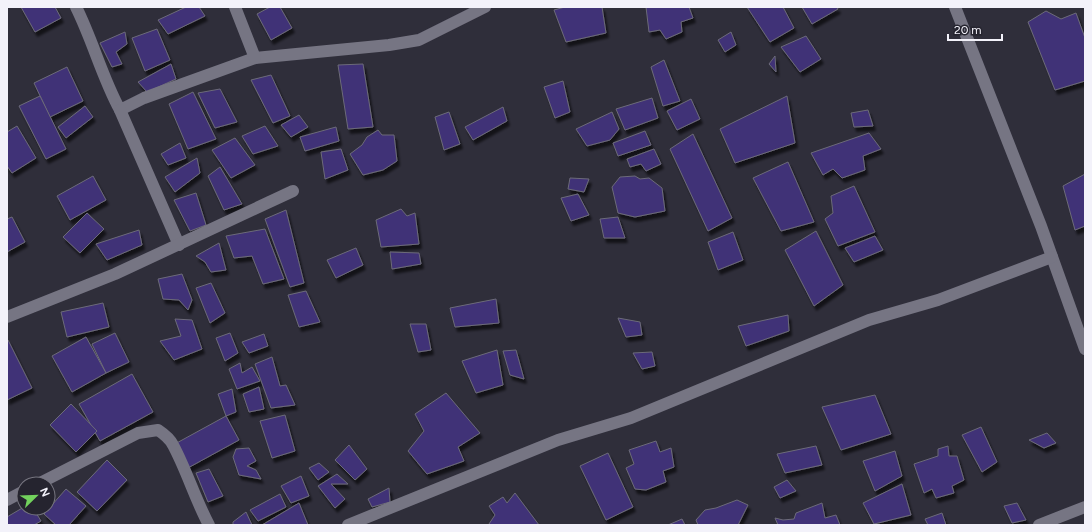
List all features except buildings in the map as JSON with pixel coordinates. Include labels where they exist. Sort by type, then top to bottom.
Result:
[{"type":"street","points":[[76,7],[96,50],[102,73],[120,110],[179,245]]},
{"type":"street","points":[[235,7],[255,58]]},
{"type":"street","points":[[120,110],[144,98],[255,58],[389,45],[419,40],[485,7]]},
{"type":"street","points":[[955,7],[1052,256],[1085,349]]},
{"type":"street","points":[[7,316],[115,274],[293,191]]},
{"type":"street","points":[[348,525],[558,440],[631,418],[869,320],[938,300],[1052,256]]},
{"type":"street","points":[[54,476],[138,433],[158,430],[166,436],[173,445],[198,505],[209,525]]},
{"type":"street","points":[[7,500],[16,495]]},
{"type":"street","points":[[1039,525],[1085,507]]}]
